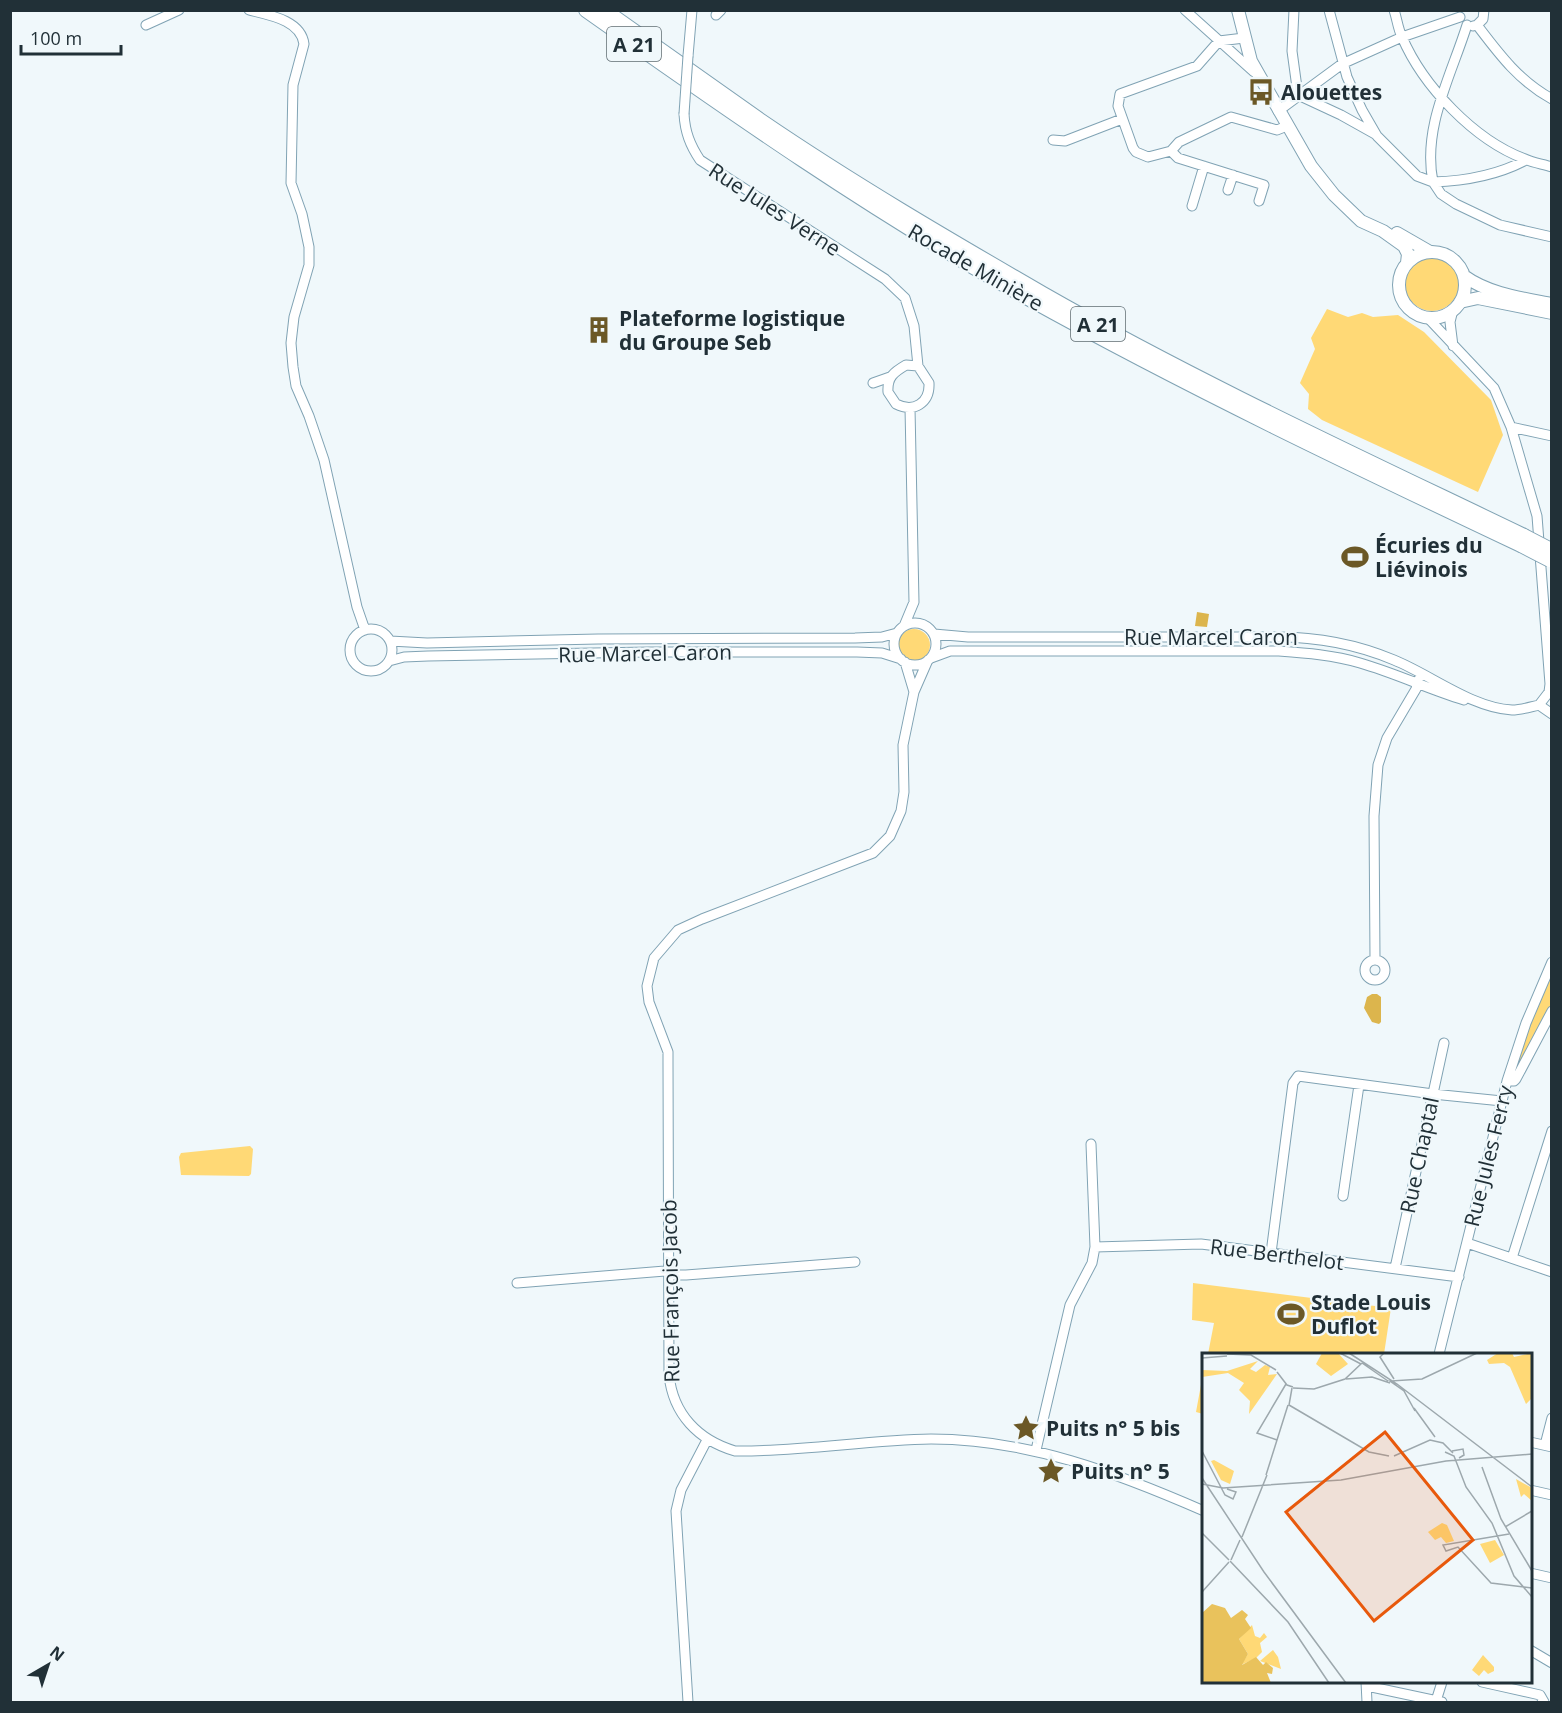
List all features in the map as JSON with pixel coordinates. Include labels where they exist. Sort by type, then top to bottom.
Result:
[{"type":"highway","name":"Rocade Minière","points":[[586,10],[851,192],[1025,297],[1230,406],[1551,555]]},
{"type":"highway","name":"Rocade Minière","points":[[604,10],[763,122],[1042,294],[1171,364],[1522,541]]},
{"type":"main road","points":[[1238,10],[1245,43],[1258,76],[1311,166],[1334,195],[1361,221],[1383,231],[1404,246],[1408,254],[1407,263]]},
{"type":"main road","points":[[1351,211],[1430,252],[1447,255],[1460,268],[1464,276],[1474,284],[1551,304]]},
{"type":"main road","points":[[1430,252],[1413,257],[1400,277],[1402,299],[1412,311],[1428,318],[1441,316],[1457,306],[1478,298],[1551,313]]},
{"type":"main road","points":[[1457,306],[1464,294],[1464,276]]},
{"type":"street","points":[[146,26],[179,10]]},
{"type":"street","points":[[249,10],[289,23],[303,39],[304,44],[293,85],[291,183],[302,214],[309,247],[309,265],[294,318],[291,343],[293,367],[296,386],[324,460],[357,607],[365,630]]},
{"type":"street","name":"Rue Jules Verne","points":[[692,10],[684,114],[691,148],[700,160],[885,279],[905,298],[914,326],[918,366]]},
{"type":"street","points":[[1185,10],[1258,76]]},
{"type":"street","points":[[1294,10],[1292,51],[1298,95]]},
{"type":"street","points":[[1329,10],[1342,64],[1362,110],[1377,136]]},
{"type":"street","points":[[1395,10],[1402,37],[1424,77],[1440,98],[1486,138],[1526,160],[1551,167]]},
{"type":"street","points":[[1478,25],[1485,11]]},
{"type":"street","points":[[1278,111],[1342,64],[1460,14],[1467,25]]},
{"type":"street","points":[[1467,25],[1478,25]]},
{"type":"street","points":[[1467,25],[1440,98],[1430,165],[1433,182],[1442,194],[1482,217],[1521,231],[1551,237]]},
{"type":"street","points":[[1478,25],[1512,69],[1527,83],[1551,99]]},
{"type":"street","points":[[1219,40],[1245,43]]},
{"type":"street","points":[[1219,40],[1197,66],[1120,94],[1117,102],[1136,152],[1148,157],[1171,151],[1179,142],[1231,117],[1277,130],[1287,126]]},
{"type":"street","points":[[1232,52],[1245,43]]},
{"type":"street","points":[[1298,95],[1341,115],[1377,136],[1417,176],[1433,182],[1472,178],[1505,169],[1526,160]]},
{"type":"street","points":[[1053,140],[1065,141],[1122,119]]},
{"type":"street","points":[[1171,151],[1178,158],[1264,185],[1259,201]]},
{"type":"street","points":[[1192,206],[1204,166]]},
{"type":"street","points":[[1228,190],[1233,175]]},
{"type":"street","points":[[1453,346],[1450,322],[1457,306]]},
{"type":"street","points":[[1428,318],[1494,388],[1511,427],[1537,516],[1550,684],[1549,698],[1539,705],[1551,714]]},
{"type":"street","points":[[906,365],[915,345]]},
{"type":"street","points":[[906,365],[918,366],[927,376],[930,390],[923,402],[910,408],[896,404],[888,392],[873,383],[890,377],[906,365]]},
{"type":"street","points":[[888,392],[890,377]]},
{"type":"street","points":[[910,408],[914,602],[925,625],[934,634],[936,649],[914,692]]},
{"type":"street","points":[[1511,427],[1551,436]]},
{"type":"street","points":[[914,602],[895,638],[895,650],[903,661],[914,692]]},
{"type":"street","points":[[900,630],[914,623],[925,625]]},
{"type":"street","points":[[365,630],[380,631],[390,641],[393,649],[389,661],[380,669],[363,670],[351,657],[352,640],[365,630]]},
{"type":"street","name":"Rue Marcel Caron","points":[[390,641],[427,643],[598,639],[855,638],[882,637],[900,630]]},
{"type":"street","name":"Rue Marcel Caron","points":[[934,634],[968,637],[1316,639],[1349,645],[1394,660],[1422,672],[1475,701],[1509,710],[1539,705]]},
{"type":"street","points":[[1312,654],[1316,639]]},
{"type":"street","name":"Rue Marcel Caron","points":[[930,659],[950,651],[1266,651],[1312,654],[1358,662],[1417,684],[1471,702],[1475,701]]},
{"type":"street","name":"Rue Marcel Caron","points":[[389,661],[404,657],[428,656],[683,652],[882,653],[903,661]]},
{"type":"street","points":[[903,661],[917,665],[930,659]]},
{"type":"street","points":[[1375,959],[1374,816],[1378,765],[1387,738],[1416,689],[1422,672]]},
{"type":"street","name":"Rue François Jacob","points":[[914,692],[903,745],[902,811],[890,836],[873,853],[680,928],[654,958],[648,976],[649,1002],[668,1053],[670,1387],[676,1407],[688,1423],[707,1440],[735,1451],[931,1439],[966,1441],[1036,1450],[1082,1463],[1136,1482],[1202,1511]]},
{"type":"street","name":"Rue Jules Ferry","points":[[1439,1353],[1507,1081],[1526,1023],[1551,962]]},
{"type":"street","points":[[1507,1081],[1516,1079],[1551,1011]]},
{"type":"street","name":"Rue Chaptal","points":[[1395,1268],[1444,1042]]},
{"type":"street","points":[[1271,1253],[1293,1083],[1298,1076],[1502,1101]]},
{"type":"street","points":[[1343,1196],[1359,1085]]},
{"type":"street","points":[[1512,1258],[1551,1131]]},
{"type":"street","points":[[1036,1450],[1070,1305],[1092,1263],[1095,1247],[1091,1144]]},
{"type":"street","points":[[1467,1243],[1551,1272]]},
{"type":"street","name":"Rue Berthelot","points":[[1095,1247],[1201,1244],[1459,1277]]},
{"type":"street","points":[[518,1283],[665,1270],[672,1275],[686,1275],[855,1262]]},
{"type":"street","points":[[1532,1442],[1548,1446],[1551,1418]]},
{"type":"street","points":[[688,1702],[676,1512],[681,1490],[707,1440]]},
{"type":"street","points":[[1532,1490],[1551,1495]]},
{"type":"street","points":[[1532,1573],[1551,1578]]},
{"type":"street","points":[[1532,1651],[1551,1663]]},
{"type":"street","points":[[1367,1702],[1367,1684],[1439,1702],[1442,1683]]},
{"type":"street","points":[[1486,1683],[1540,1695],[1544,1702]]},
{"type":"shaded area","points":[[1427,257],[1437,257],[1447,261],[1455,269],[1459,284],[1455,299],[1447,307],[1437,311],[1427,311],[1417,307],[1409,299],[1405,289],[1405,279],[1409,269],[1417,261]]},
{"type":"shaded area","points":[[1327,309],[1348,317],[1362,313],[1373,317],[1398,315],[1424,332],[1491,400],[1503,435],[1478,492],[1322,420],[1308,409],[1309,394],[1300,383],[1315,349],[1311,338]]},
{"type":"shaded area","points":[[1197,612],[1209,614],[1207,627],[1195,626]]},
{"type":"shaded area","points":[[914,629],[926,633],[930,645],[926,657],[914,661],[902,657],[898,645],[902,633]]},
{"type":"shaded area","points":[[1551,973],[1551,1008],[1518,1073],[1514,1071]]},
{"type":"shaded area","points":[[1372,994],[1381,997],[1381,1022],[1379,1024],[1372,1022],[1364,1008],[1367,997]]},
{"type":"shaded area","points":[[250,1146],[253,1149],[249,1176],[181,1175],[179,1157],[181,1153]]},
{"type":"shaded area","name":"Stade Louis Duflot","points":[[1193,1283],[1391,1308],[1384,1353],[1208,1353],[1214,1323],[1192,1320]]},
{"type":"shaded area","points":[[1202,1379],[1202,1414],[1196,1412]]},
{"type":"place","name":"Alouettes","points":[[1261,92]]},
{"type":"place","name":"Plateforme logistique du Groupe Seb","points":[[599,330]]},
{"type":"place","name":"Écuries du Liévinois","points":[[1355,557]]},
{"type":"place","name":"Stade Louis Duflot","points":[[1291,1314]]},
{"type":"place","name":"Puits n° 5 bis","points":[[1026,1428]]},
{"type":"place","name":"Puits n° 5","points":[[1051,1471]]}]
